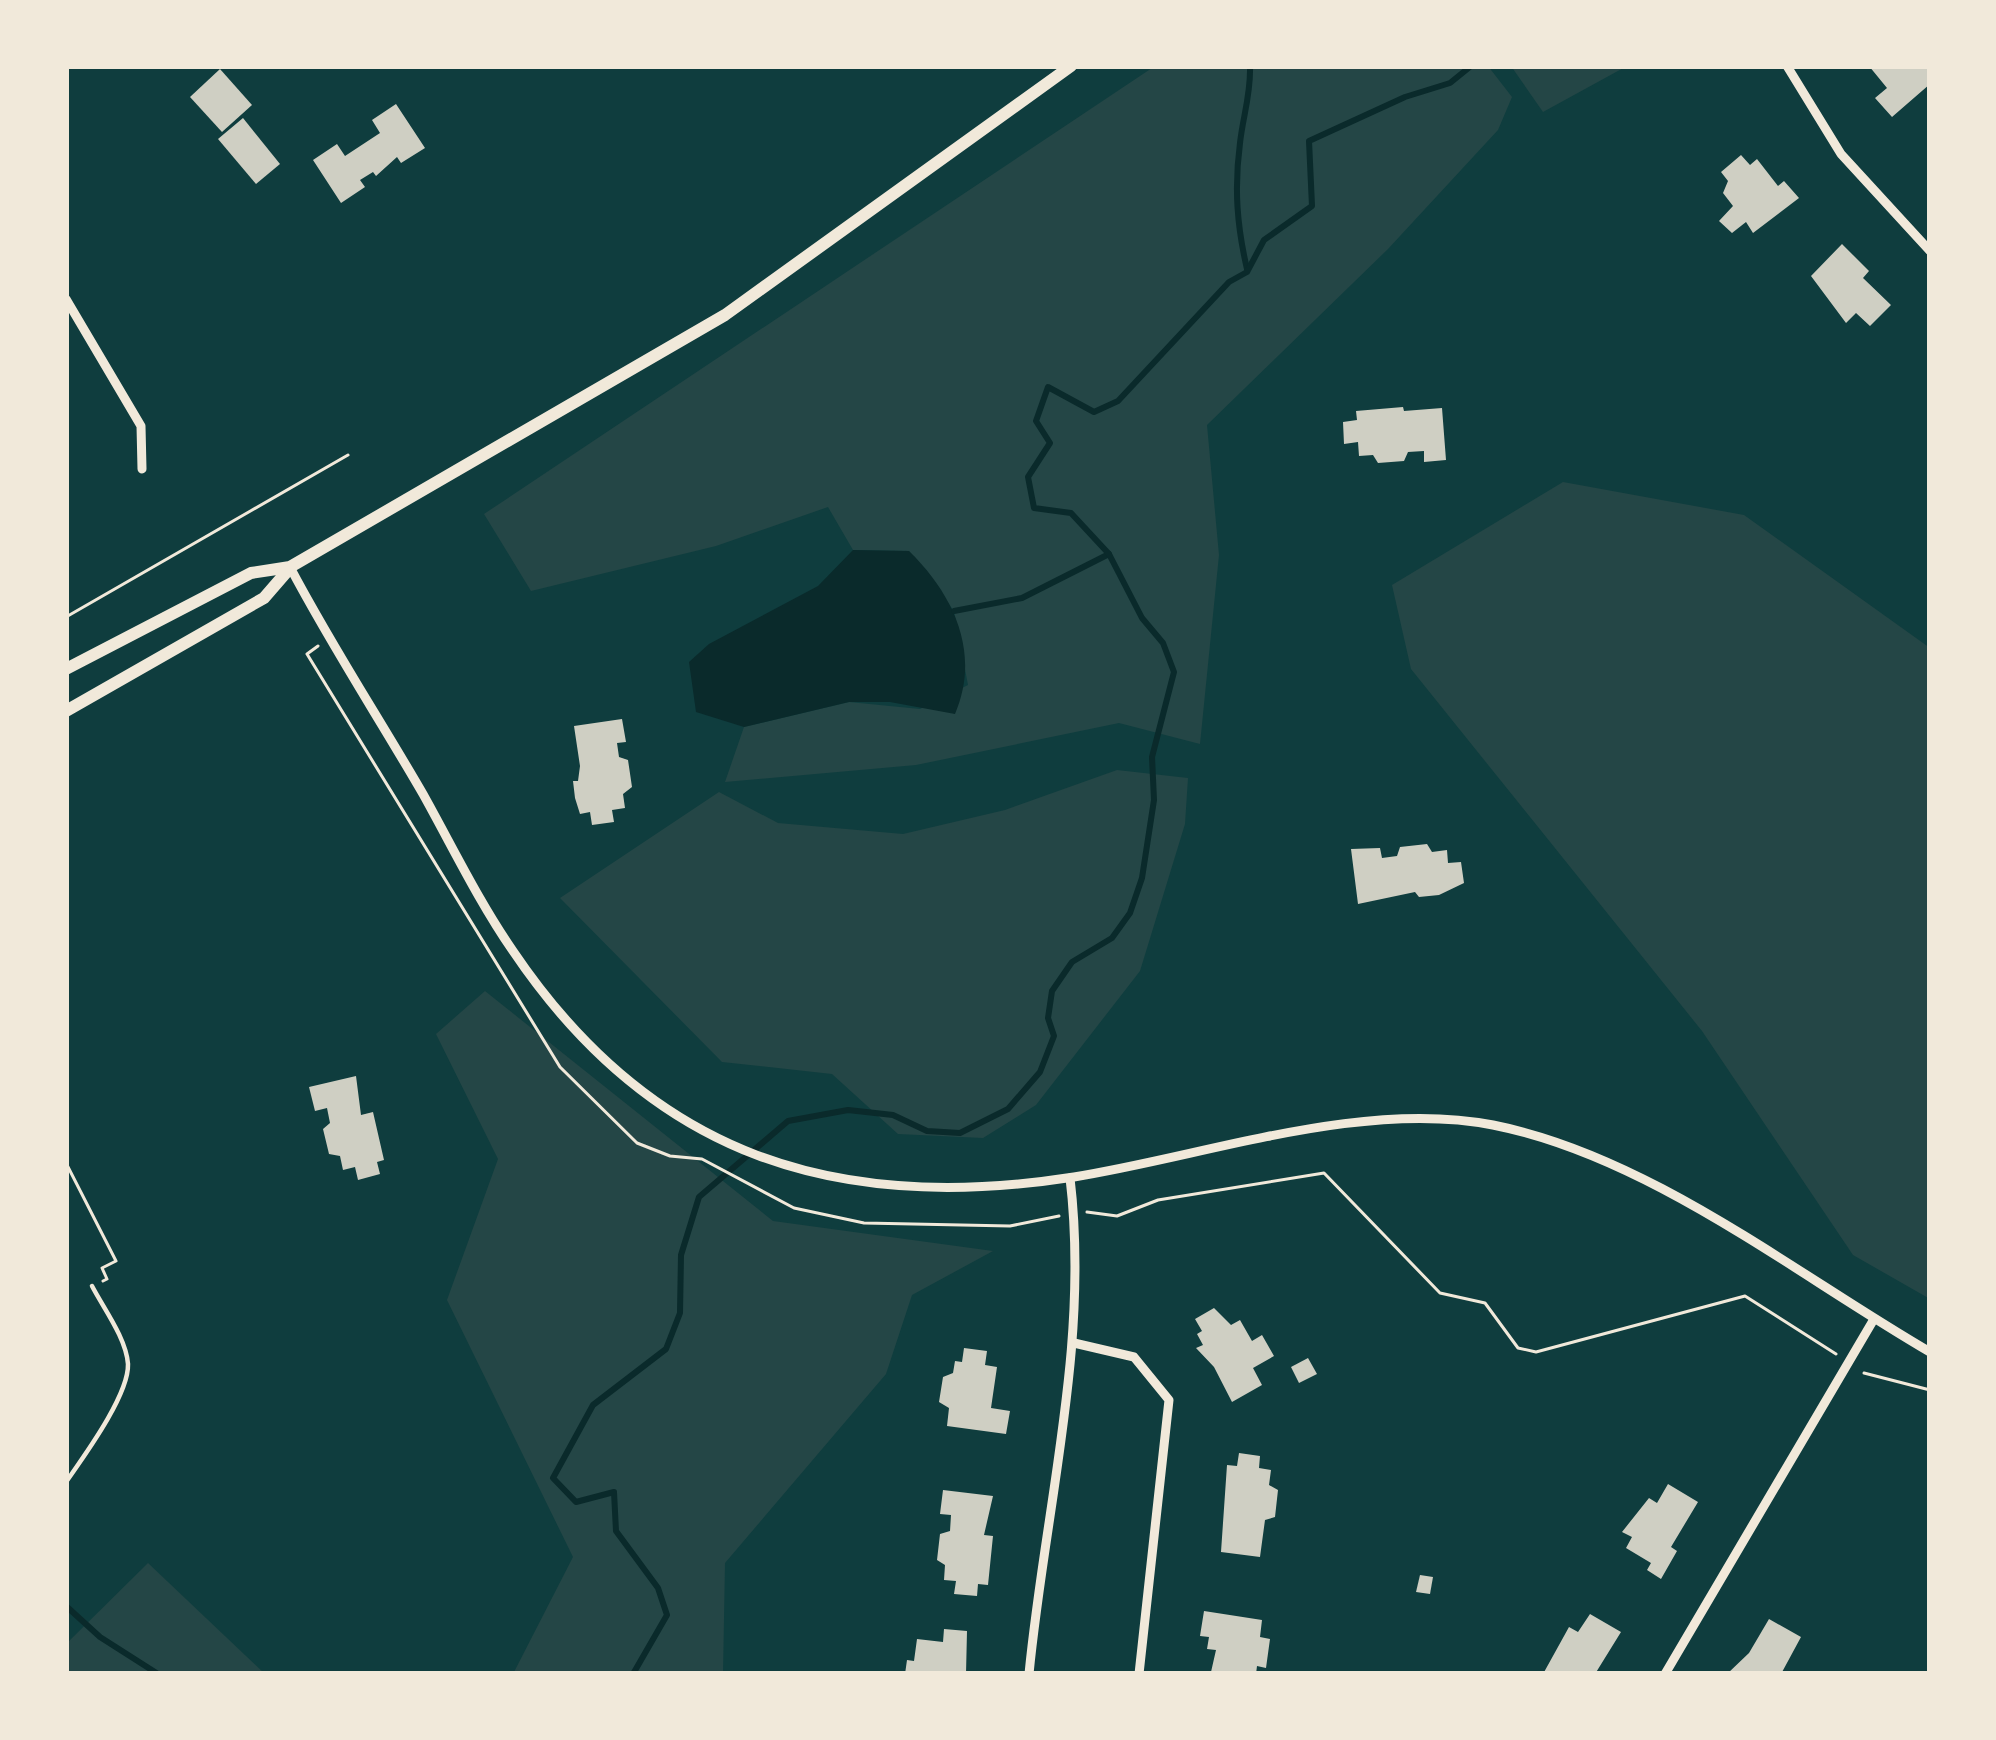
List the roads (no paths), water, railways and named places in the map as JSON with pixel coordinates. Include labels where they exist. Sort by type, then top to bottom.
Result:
[{"type":"main road","points":[[66,669],[251,574],[290,567],[725,315],[1071,66]]},
{"type":"main road","points":[[66,711],[264,598],[290,567]]},
{"type":"street","points":[[1786,66],[1841,154],[1930,251]]},
{"type":"street","points":[[66,299],[141,426],[142,469]]},
{"type":"street","points":[[290,567],[513,951],[603,1057],[697,1128],[736,1148],[816,1178],[911,1190],[1070,1178],[1309,1130],[1397,1121],[1490,1124],[1576,1149],[1640,1177],[1930,1352]]},
{"type":"street","points":[[1029,1674],[1074,1343],[1070,1178]]},
{"type":"street","points":[[1665,1674],[1874,1319]]},
{"type":"street","points":[[1074,1343],[1134,1357],[1169,1400],[1138,1674]]},
{"type":"lane","points":[[66,1482],[119,1396],[128,1367],[123,1343],[92,1286]]},
{"type":"waterway","points":[[1247,269],[1237,176],[1250,66]]},
{"type":"waterway","points":[[633,1674],[667,1615],[658,1588],[616,1531],[614,1492],[576,1502],[553,1478],[593,1405],[666,1349],[680,1313],[681,1255],[699,1197],[788,1121],[848,1110],[893,1115],[927,1131],[960,1133],[1008,1109],[1040,1072],[1054,1036],[1048,1018],[1052,991],[1072,962],[1112,938],[1130,913],[1142,878],[1154,800],[1152,757],[1174,672],[1163,643],[1142,618],[1109,554],[1071,513],[1034,508],[1028,477],[1050,443],[1036,421],[1048,387],[1094,412],[1118,401],[1229,282],[1247,272],[1264,240],[1312,206],[1309,141],[1405,97],[1450,83],[1471,66]]},
{"type":"waterway","points":[[954,611],[1022,598],[1109,554]]},
{"type":"waterway","points":[[66,1606],[100,1637],[158,1674]]}]
